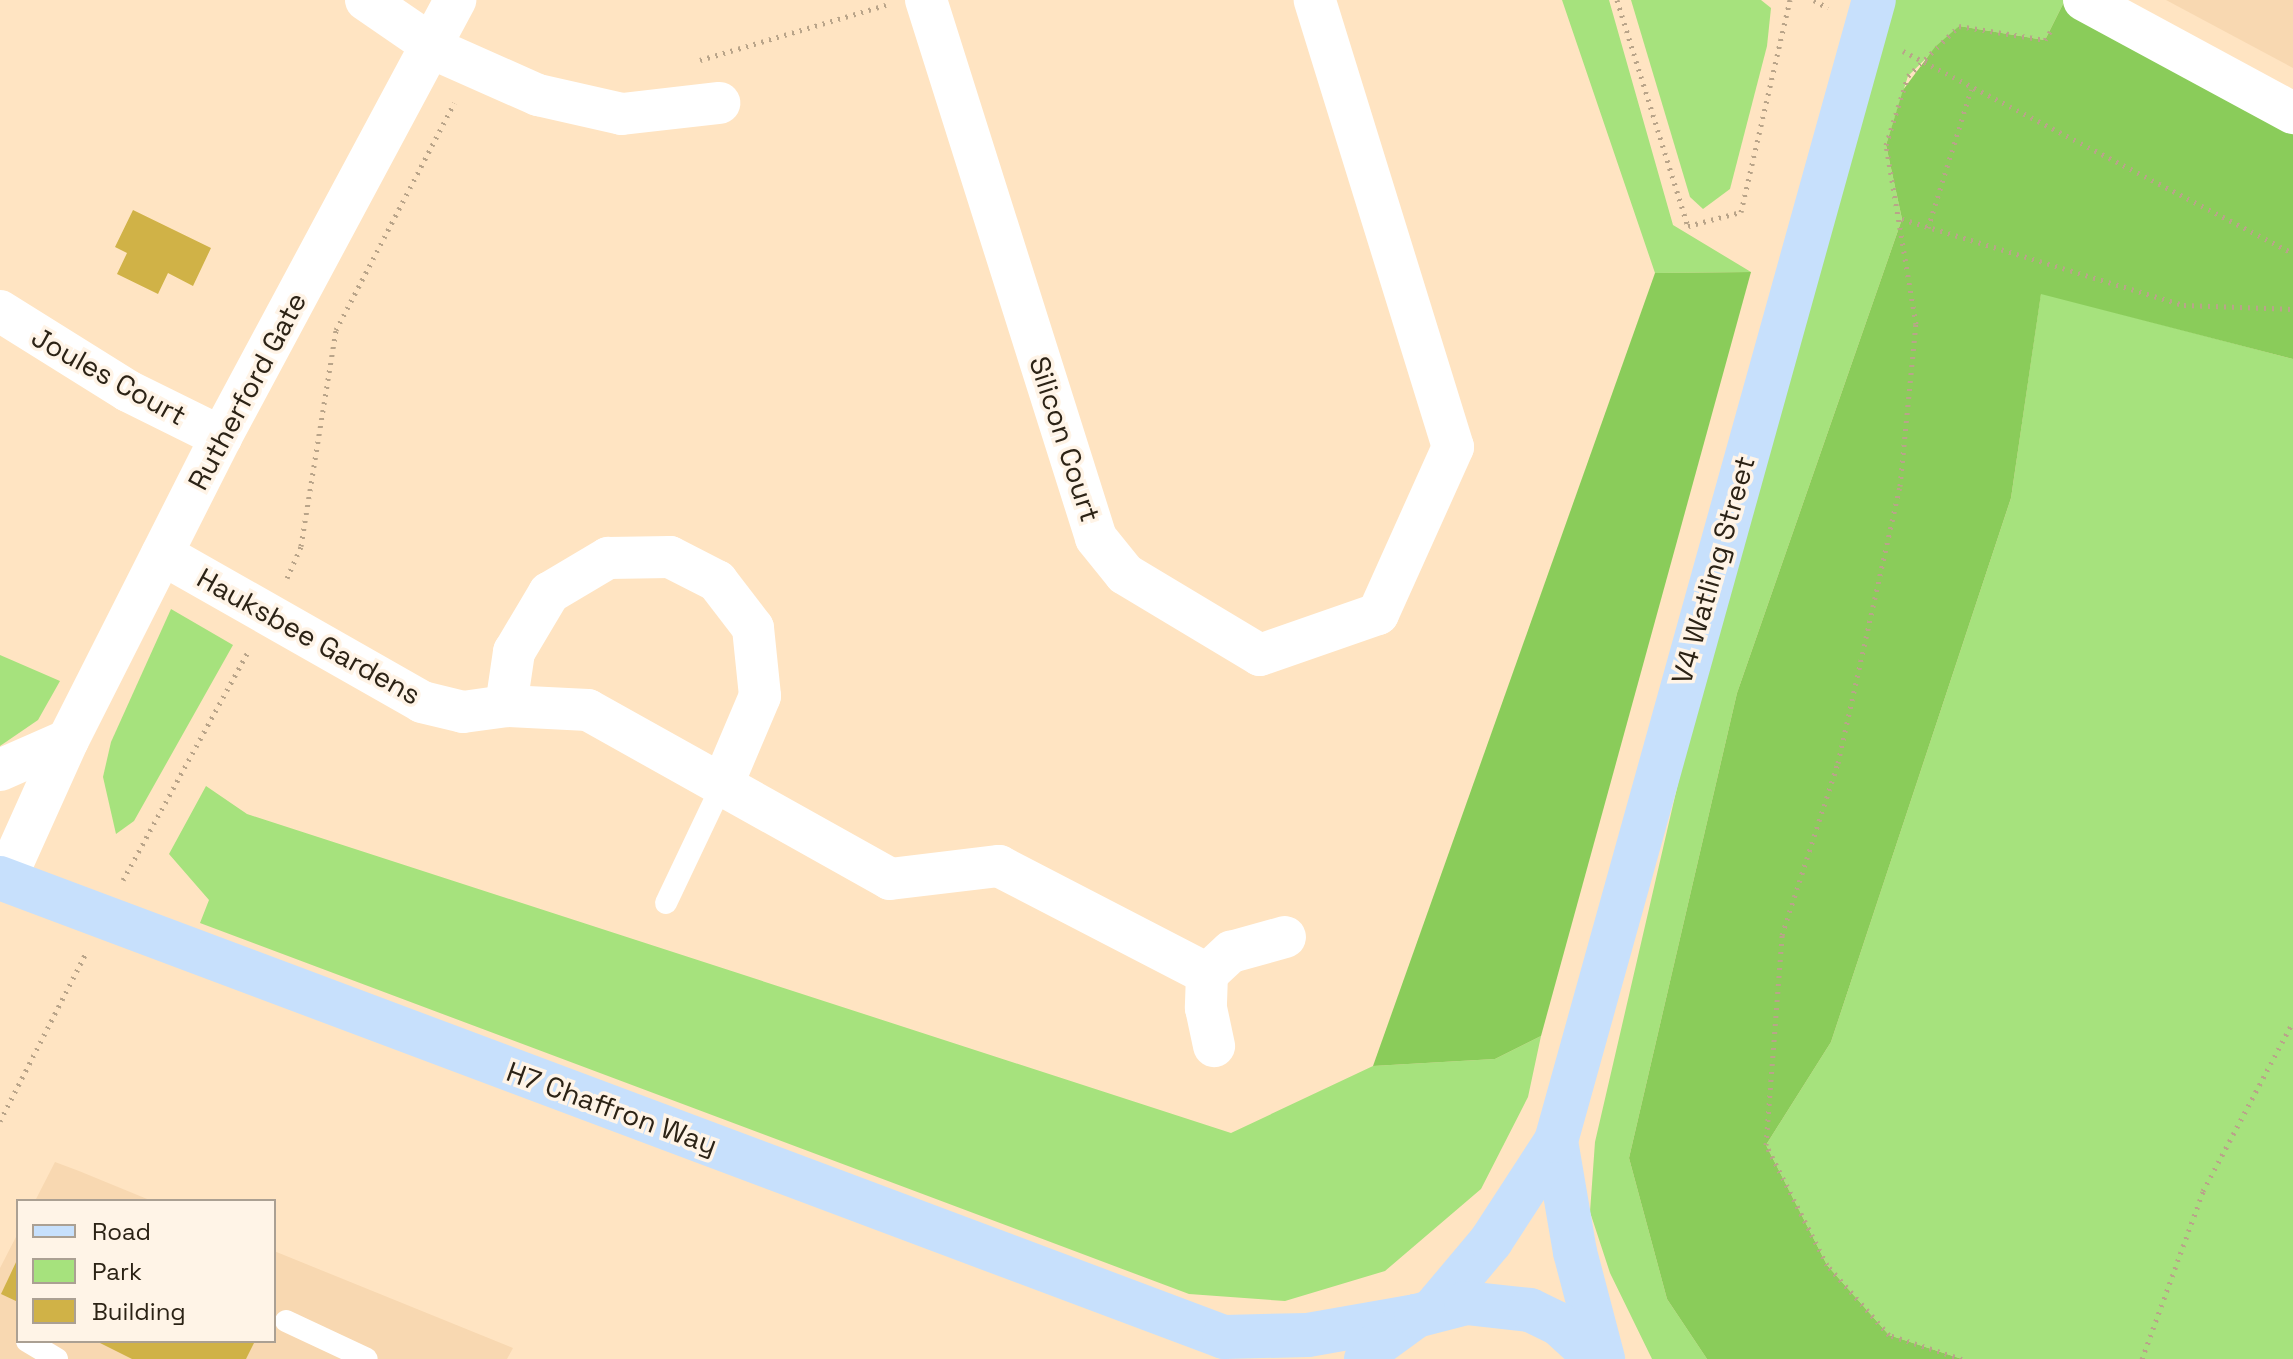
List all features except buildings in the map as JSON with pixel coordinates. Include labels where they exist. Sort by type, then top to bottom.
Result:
[{"type":"street","points":[[366,0],[473,69],[538,95],[622,114],[719,103]]},
{"type":"street","name":"Rutherford Gate","points":[[2,883],[68,740],[221,437],[455,0]]},
{"type":"street","name":"Silicon Court","points":[[926,0],[1096,538],[1125,574],[1260,655],[1378,614],[1453,447],[1315,0]]},
{"type":"street","name":"V4 Watling Street","points":[[1425,1313],[1491,1241],[1556,1141],[1836,131],[1862,5]]},
{"type":"street","points":[[2070,12],[2293,113]]},
{"type":"street","name":"Joules Court","points":[[0,311],[128,391],[221,437]]},
{"type":"street","name":"Hauksbee Gardens","points":[[162,554],[422,702],[463,712],[506,706],[588,710],[890,879],[999,866],[1207,974]]},
{"type":"street","points":[[506,706],[514,652],[549,593],[608,558],[670,557],[717,581],[753,628],[760,696],[723,783]]},
{"type":"street","points":[[0,770],[68,740]]},
{"type":"street","name":"H7 Chaffron Way","points":[[2,883],[53,899],[1235,1348],[1476,1303],[1530,1310],[1559,1324],[1600,1359]]},
{"type":"street","points":[[1214,1046],[1206,1008],[1207,974],[1231,952],[1285,937]]},
{"type":"street","name":"V4 Watling Street","points":[[1556,1141],[1575,1252],[1600,1359]]},
{"type":"street","points":[[1366,1359],[1375,1346],[1425,1313]]},
{"type":"lane","points":[[666,903],[723,783]]},
{"type":"lane","points":[[286,1321],[343,1354],[367,1359]]},
{"type":"lane","points":[[30,1343],[57,1359]]},
{"type":"path","points":[[697,61],[902,0]]},
{"type":"path","points":[[1617,0],[1688,226],[1741,212],[1790,0]]},
{"type":"path","points":[[1814,0],[1862,5]]},
{"type":"path","points":[[1962,1359],[1889,1335],[1827,1265],[1766,1145],[1782,935],[1838,763],[1900,486],[1916,324],[1902,219],[1886,145],[1908,76],[1959,26],[2045,40],[2070,12]]},
{"type":"path","points":[[1892,45],[1971,90],[2293,253]]},
{"type":"path","points":[[1928,228],[1971,90]]},
{"type":"path","points":[[1902,219],[2184,305],[2293,309]]},
{"type":"path","points":[[2142,1359],[2203,1191],[2293,1022]]},
{"type":"shaded area","points":[[2166,0],[2293,0],[2293,68]]},
{"type":"shaded area","points":[[55,1162],[147,1199],[36,1199]]},
{"type":"shaded area","points":[[16,1237],[16,1343],[276,1343],[276,1252],[513,1348],[507,1359],[0,1359],[0,1268]]},
{"type":"green space","points":[[1562,0],[1609,0],[1673,225],[1751,272],[1655,273]]},
{"type":"green space","points":[[1631,0],[1761,0],[1771,8],[1767,46],[1730,189],[1703,209],[1690,197]]},
{"type":"green space","points":[[1874,0],[2065,0],[2045,40],[1959,26],[1908,76],[1886,145],[1902,219],[1737,693],[1629,1158],[1667,1299],[1707,1359],[1652,1359],[1610,1273],[1590,1212],[1595,1142],[1798,265]]},
{"type":"green space","points":[[2065,0],[2293,113],[2293,359],[2041,294],[2011,498],[1831,1042],[1766,1145],[1827,1265],[1889,1335],[1962,1359],[1707,1359],[1667,1299],[1629,1158],[1737,693],[1902,219],[1886,145],[1903,90],[1935,47],[1959,26],[2045,40]]},
{"type":"green space","points":[[1751,272],[1541,1036],[1495,1059],[1373,1066],[1655,273]]},
{"type":"green space","points":[[2041,293],[2293,359],[2293,1359],[1962,1359],[1889,1335],[1827,1265],[1766,1145],[1831,1042],[2011,498]]},
{"type":"green space","points":[[171,609],[233,645],[134,821],[116,834],[103,777],[111,742]]},
{"type":"green space","points":[[0,655],[60,681],[38,720],[0,746]]},
{"type":"green space","points":[[206,786],[247,814],[1231,1133],[1373,1066],[1495,1059],[1541,1036],[1528,1097],[1481,1189],[1385,1271],[1285,1301],[1189,1294],[200,923],[209,900],[169,854]]}]
